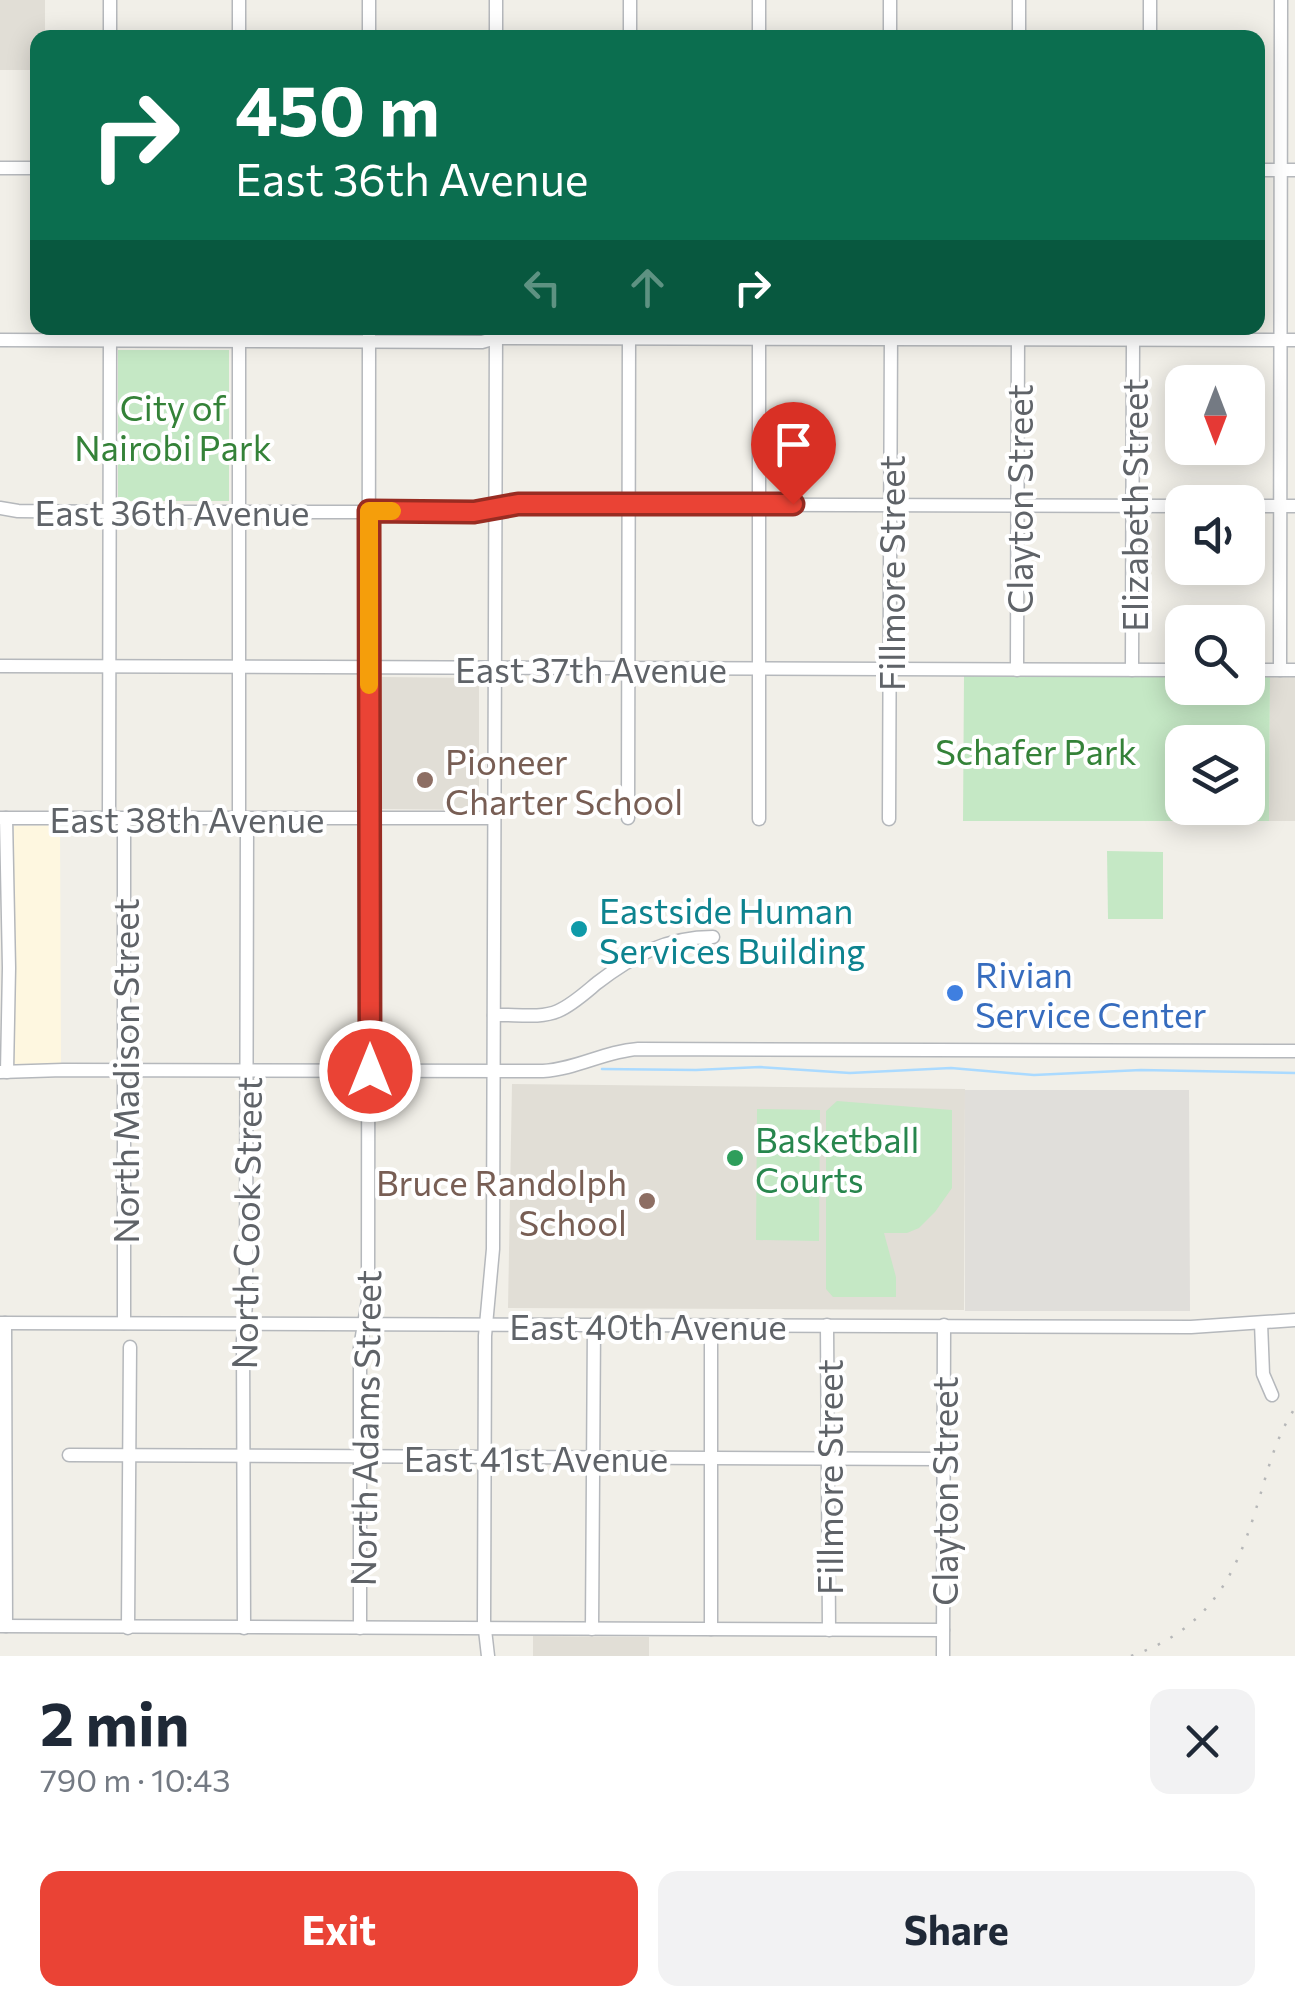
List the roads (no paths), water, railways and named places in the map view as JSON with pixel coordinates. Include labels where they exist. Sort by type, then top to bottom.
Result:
[{"type":"street","points":[[110,0],[110,30]]},
{"type":"street","points":[[239,0],[239,30]]},
{"type":"street","points":[[369,0],[369,30]]},
{"type":"street","points":[[496,0],[496,30]]},
{"type":"street","points":[[630,0],[630,30]]},
{"type":"street","points":[[759,0],[759,30]]},
{"type":"street","points":[[890,0],[890,30]]},
{"type":"street","points":[[1019,0],[1019,30]]},
{"type":"street","points":[[1150,0],[1150,30]]},
{"type":"street","points":[[1280,0],[1288,170],[1288,506],[1280,670]]},
{"type":"street","points":[[0,168],[30,168]]},
{"type":"street","points":[[0,340],[92,335]]},
{"type":"street","points":[[109,818],[110,335]]},
{"type":"street","name":"North Cook Street","points":[[239,335],[239,667],[246,1071],[244,1628]]},
{"type":"street","name":"North Adams Street","points":[[360,1628],[360,1348],[368,1300],[370,1071],[369,335]]},
{"type":"street","points":[[383,335],[482,342],[493,335]]},
{"type":"street","points":[[480,1656],[484,1629],[486,1324],[493,1249],[496,335]]},
{"type":"street","points":[[628,818],[629,335]]},
{"type":"street","points":[[759,818],[760,335]]},
{"type":"street","name":"Fillmore Street","points":[[888,819],[891,335]]},
{"type":"street","name":"Clayton Street","points":[[1017,670],[1018,335]]},
{"type":"street","points":[[1056,335],[1133,339],[1144,335]]},
{"type":"street","points":[[1189,335],[1288,340]]},
{"type":"street","name":"Elizabeth Street","points":[[1132,670],[1133,339]]},
{"type":"street","name":"East 36th Avenue","points":[[0,508],[110,512],[474,512],[518,504],[1165,506]]},
{"type":"street","name":"East 37th Avenue","points":[[0,666],[1165,670]]},
{"type":"street","points":[[1265,670],[1295,670]]},
{"type":"street","points":[[3,818],[9,951],[4,1072],[370,1071],[494,1076],[561,1070],[606,1054],[638,1049],[1295,1051]]},
{"type":"street","name":"East 38th Avenue","points":[[3,818],[494,818]]},
{"type":"street","name":"North Madison Street","points":[[124,818],[124,1323]]},
{"type":"street","points":[[494,1015],[554,1013],[640,954],[674,941],[713,936]]},
{"type":"street","name":"East 40th Avenue","points":[[2,1324],[1191,1327],[1295,1320]]},
{"type":"street","points":[[2,1324],[3,1626],[943,1630]]},
{"type":"street","points":[[592,1629],[594,1324]]},
{"type":"street","points":[[1260,1324],[1262,1374],[1272,1396]]},
{"type":"street","points":[[710,1325],[711,1630]]},
{"type":"street","name":"Fillmore Street","points":[[827,1325],[829,1630]]},
{"type":"street","name":"Clayton Street","points":[[942,1656],[944,1325]]},
{"type":"street","points":[[128,1628],[130,1347]]},
{"type":"street","name":"East 41st Avenue","points":[[69,1456],[943,1459]]},
{"type":"street","points":[[484,1629],[488,1656]]},
{"type":"waterway","points":[[602,1069],[760,1067],[850,1073],[951,1068],[1034,1075],[1141,1070],[1295,1073]]},
{"type":"railway","points":[[1131,1656],[1157,1645],[1198,1617],[1227,1580],[1247,1535],[1276,1445],[1295,1408]]},
{"type":"place","name":"Pioneer Charter School","points":[[425,780]]},
{"type":"place","name":"Eastside Human Services Building","points":[[579,929]]},
{"type":"place","name":"Rivian Service Center","points":[[955,993]]},
{"type":"place","name":"Basketball Courts","points":[[735,1158]]},
{"type":"place","name":"Bruce Randolph School","points":[[647,1201]]},
{"type":"park label","name":"City of Nairobi Park","points":[[173,426]]},
{"type":"park label","name":"Schafer Park","points":[[1036,750]]}]
